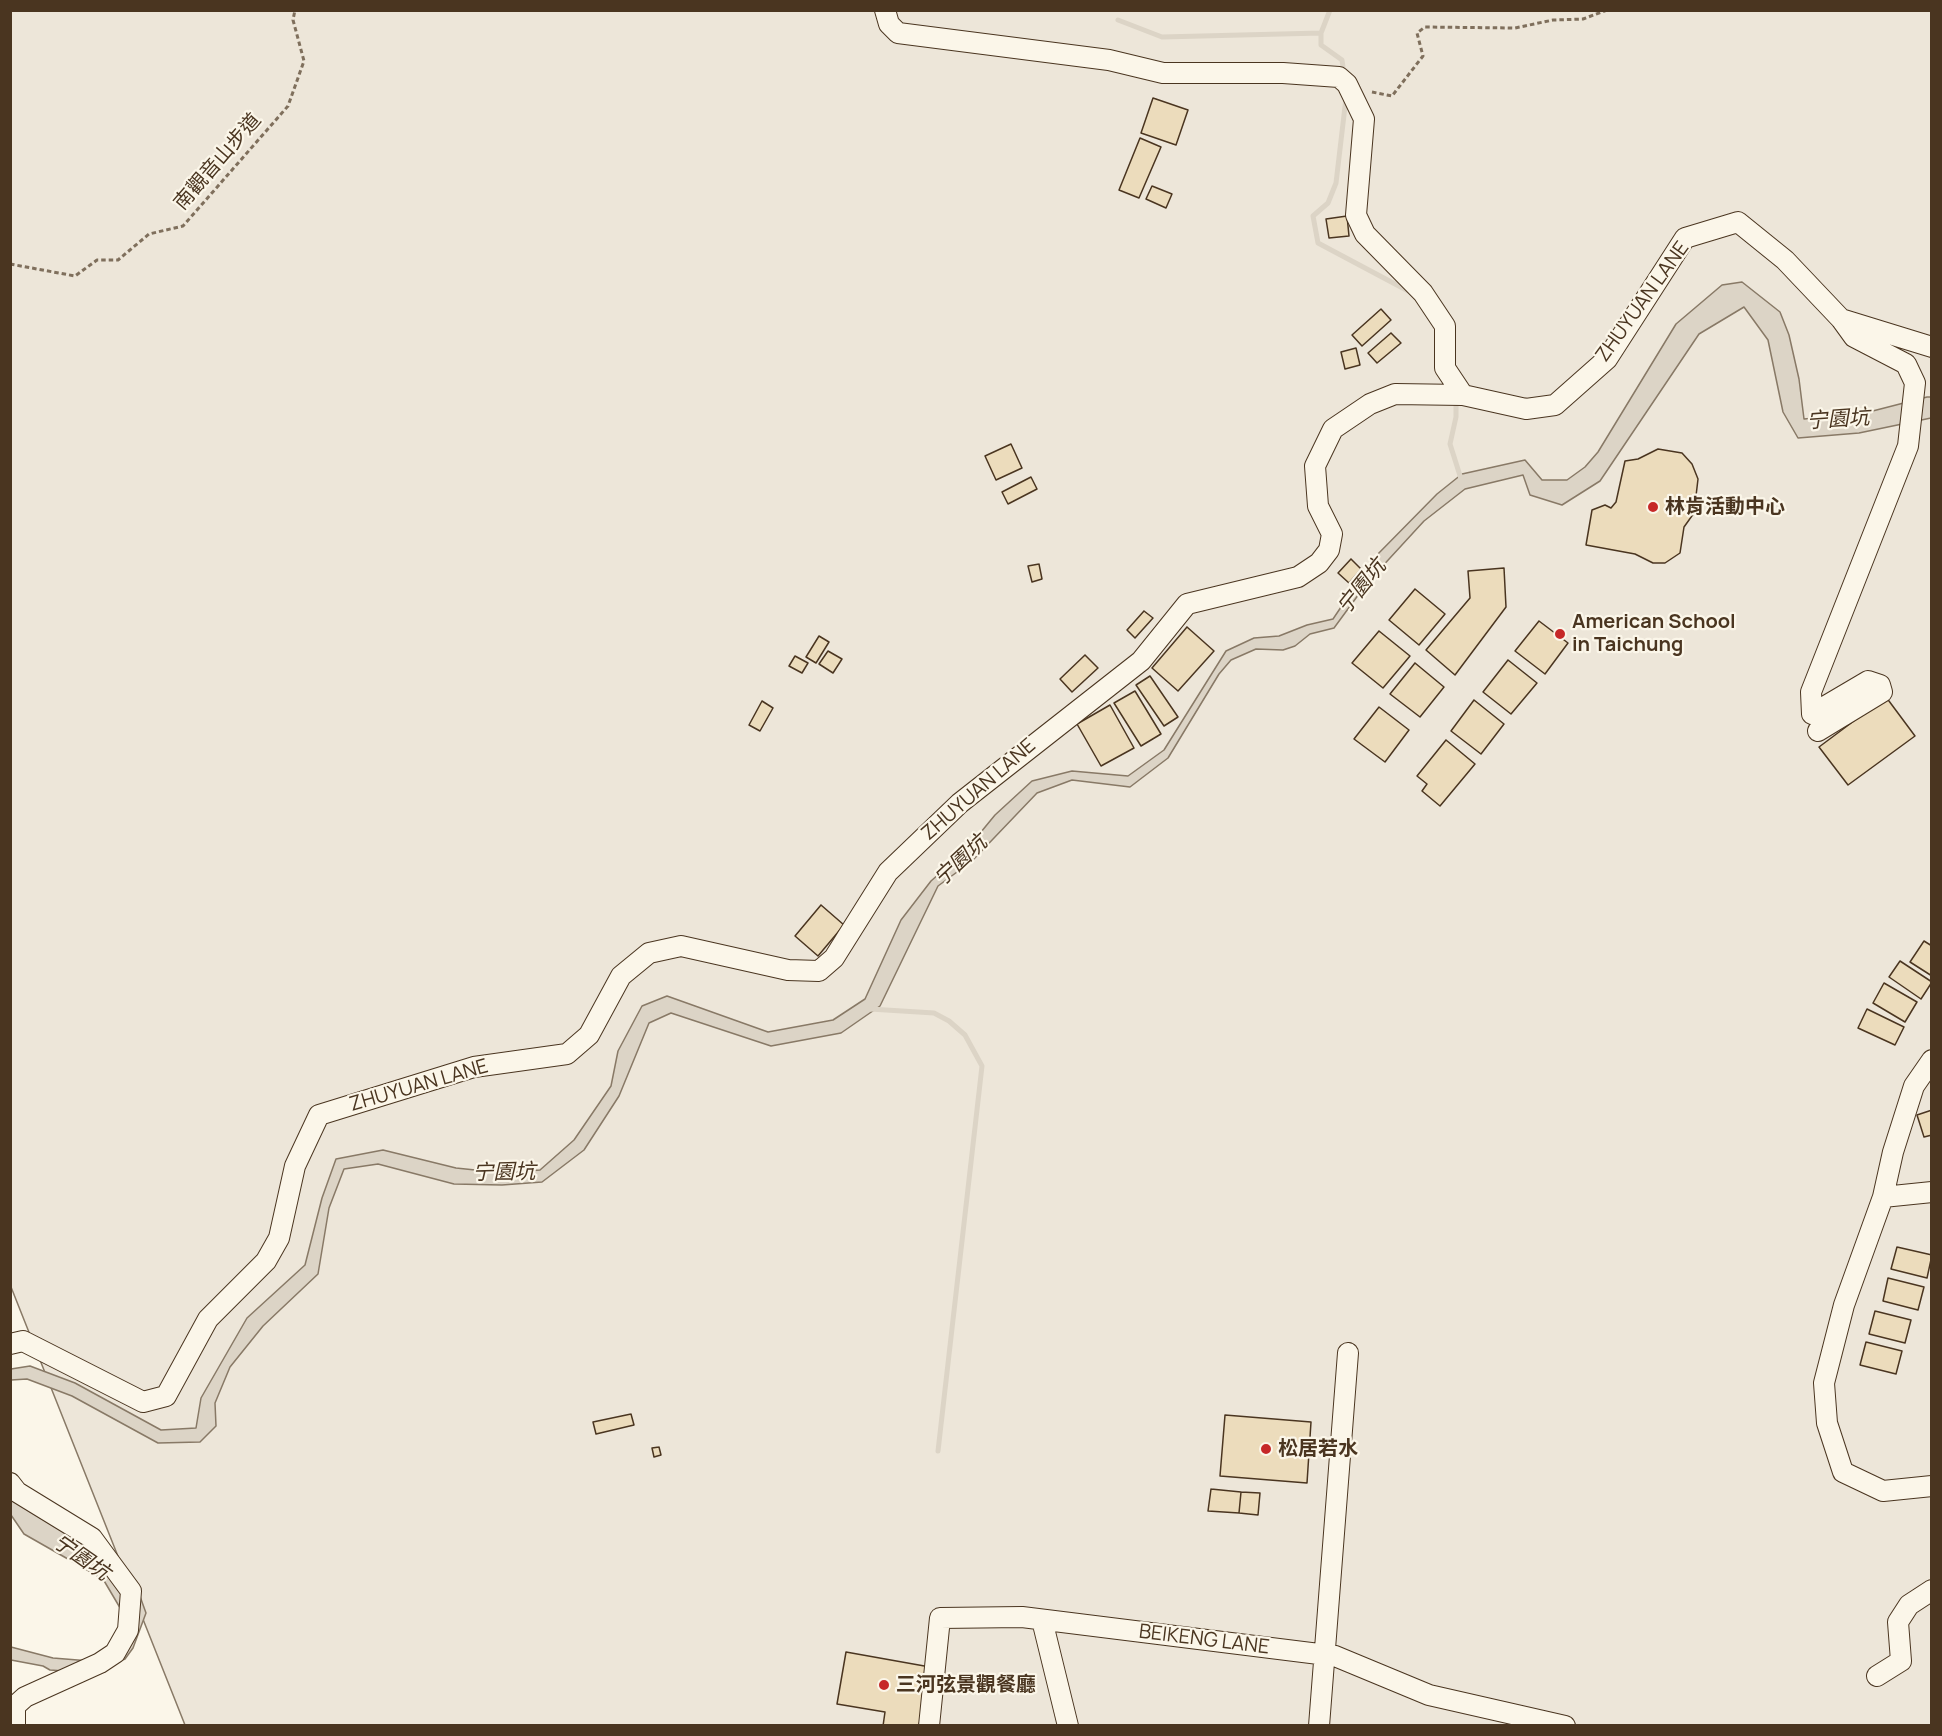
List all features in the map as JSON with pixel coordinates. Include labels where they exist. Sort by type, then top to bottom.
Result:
[{"type":"street","points":[[885,10],[889,24],[898,33],[1109,60],[1163,74],[1283,73],[1339,77],[1347,84],[1364,119],[1356,215],[1365,234],[1423,293],[1445,326],[1445,368],[1463,394]]},
{"type":"street","name":"ZHUYUAN LANE","points":[[10,1344],[23,1341],[143,1402],[166,1396],[208,1319],[266,1261],[279,1238],[295,1166],[319,1115],[474,1067],[567,1054],[589,1035],[621,975],[649,953],[681,946],[788,969],[819,971],[834,958],[888,872],[960,803],[1141,661],[1187,604],[1298,577],[1319,563],[1329,550],[1332,534],[1318,506],[1315,466],[1332,429],[1370,404],[1395,394],[1463,394],[1526,409],[1555,405],[1607,359],[1685,238],[1738,222],[1785,260],[1841,319],[1932,347]]},
{"type":"street","points":[[1818,731],[1882,692],[1880,685],[1868,681],[1812,714],[1811,692],[1908,446],[1915,383],[1906,364],[1854,337],[1841,319]]},
{"type":"street","points":[[1932,1060],[1914,1086],[1893,1152],[1883,1197],[1844,1305],[1824,1383],[1827,1423],[1844,1472],[1883,1491],[1932,1486]]},
{"type":"street","points":[[1883,1197],[1932,1192]]},
{"type":"street","points":[[1319,1725],[1348,1353]]},
{"type":"street","points":[[10,1483],[17,1492],[92,1538],[131,1591],[128,1630],[115,1653],[100,1663],[25,1697],[15,1706],[15,1725]]},
{"type":"street","points":[[1877,1676],[1901,1661],[1898,1622],[1910,1605],[1932,1590]]},
{"type":"street","name":"BEIKENG LANE","points":[[929,1725],[940,1618],[1042,1620],[1335,1656],[1429,1695],[1565,1725]]},
{"type":"street","points":[[1042,1620],[1068,1725]]},
{"type":"path","name":"南觀音山步道","points":[[10,264],[75,276],[97,260],[118,260],[149,234],[183,226],[288,106],[304,61],[293,20],[295,10]]},
{"type":"path","points":[[1347,84],[1392,96],[1423,56],[1417,33],[1425,27],[1515,28],[1553,20],[1583,20],[1607,10]]},
{"type":"shaded area","points":[[11,11],[1931,11],[1931,1725],[185,1725],[11,1287]]},
{"type":"water","name":"宁園坑","points":[[1742,282],[1780,312],[1789,335],[1799,379],[1804,419],[1861,414],[1927,397],[1931,397],[1931,418],[1859,433],[1798,438],[1783,412],[1768,340],[1744,307],[1699,334],[1600,481],[1562,505],[1530,495],[1523,475],[1465,489],[1424,521],[1367,583],[1334,628],[1310,634],[1295,646],[1283,650],[1256,649],[1231,660],[1219,674],[1168,758],[1130,787],[1072,780],[1037,793],[972,861],[938,886],[880,1006],[841,1033],[771,1046],[671,1013],[649,1023],[619,1096],[584,1150],[542,1182],[502,1185],[454,1184],[378,1164],[344,1169],[329,1208],[318,1274],[263,1326],[230,1367],[215,1403],[216,1426],[200,1442],[158,1443],[72,1396],[27,1379],[11,1380],[11,1369],[30,1366],[75,1383],[161,1430],[196,1428],[201,1398],[247,1318],[305,1265],[322,1198],[336,1159],[383,1150],[456,1168],[504,1173],[540,1170],[574,1140],[611,1086],[618,1051],[642,1006],[667,996],[768,1032],[833,1020],[865,999],[901,920],[931,881],[967,849],[995,815],[1032,781],[1072,771],[1128,776],[1164,750],[1226,651],[1254,638],[1279,636],[1307,625],[1333,619],[1374,558],[1437,494],[1462,474],[1525,460],[1542,480],[1567,480],[1585,467],[1598,452],[1676,324],[1722,285]]},
{"type":"water","name":"宁園坑","points":[[10,1490],[133,1577],[146,1613],[133,1648],[125,1659],[92,1673],[50,1670],[43,1666],[11,1660],[11,1647],[53,1658],[90,1661],[109,1651],[129,1623],[103,1579],[24,1534],[11,1515]]},
{"type":"building","points":[[1153,98],[1188,110],[1176,145],[1141,133]]},
{"type":"building","points":[[1140,138],[1161,147],[1139,198],[1119,190]]},
{"type":"building","points":[[1152,186],[1172,194],[1166,208],[1146,199]]},
{"type":"building","points":[[1347,216],[1349,236],[1329,238],[1326,219]]},
{"type":"building","points":[[1381,309],[1391,320],[1362,346],[1352,335]]},
{"type":"building","points":[[1391,333],[1401,343],[1377,363],[1368,353]]},
{"type":"building","points":[[1356,348],[1360,365],[1345,369],[1341,352]]},
{"type":"building","points":[[1011,444],[1022,468],[996,480],[985,456]]},
{"type":"building","name":"林肯活動中心","points":[[1658,449],[1682,453],[1692,464],[1698,479],[1694,513],[1684,527],[1680,553],[1665,563],[1653,563],[1635,554],[1586,545],[1592,510],[1605,505],[1611,508],[1616,502],[1625,461],[1638,459]]},
{"type":"building","points":[[1031,477],[1037,489],[1008,504],[1002,492]]},
{"type":"building","points":[[1351,559],[1361,569],[1349,583],[1338,573]]},
{"type":"building","points":[[1039,564],[1042,579],[1032,582],[1028,566]]},
{"type":"building","points":[[1504,568],[1506,607],[1455,675],[1426,650],[1470,598],[1468,571]]},
{"type":"building","points":[[1415,589],[1445,614],[1419,645],[1389,620]]},
{"type":"building","points":[[1144,611],[1153,618],[1135,638],[1127,630]]},
{"type":"building","points":[[1539,621],[1568,643],[1545,674],[1515,651]]},
{"type":"building","points":[[1187,627],[1214,651],[1178,691],[1152,668]]},
{"type":"building","points":[[1379,631],[1410,656],[1383,688],[1352,663]]},
{"type":"building","points":[[819,636],[829,642],[816,663],[806,657]]},
{"type":"building","points":[[828,651],[842,659],[833,673],[819,664]]},
{"type":"building","points":[[1085,655],[1098,668],[1072,692],[1060,679]]},
{"type":"building","points":[[795,656],[808,663],[802,673],[789,666]]},
{"type":"building","points":[[1508,660],[1537,683],[1511,714],[1483,692]]},
{"type":"building","points":[[1415,663],[1444,687],[1420,717],[1390,694]]},
{"type":"building","points":[[1150,676],[1178,717],[1164,726],[1136,685]]},
{"type":"building","points":[[1135,691],[1161,734],[1141,746],[1114,703]]},
{"type":"building","points":[[1886,697],[1915,736],[1848,785],[1819,747]]},
{"type":"building","points":[[1474,700],[1504,724],[1481,754],[1451,731]]},
{"type":"building","points":[[762,701],[773,708],[760,731],[749,725]]},
{"type":"building","points":[[1110,705],[1134,748],[1101,766],[1077,724]]},
{"type":"building","points":[[1379,707],[1409,730],[1385,762],[1354,739]]},
{"type":"building","points":[[1446,740],[1475,764],[1440,806],[1422,791],[1427,784],[1417,776]]},
{"type":"building","points":[[821,905],[844,925],[818,956],[795,936]]},
{"type":"building","points":[[1924,941],[1932,946],[1932,976],[1910,962]]},
{"type":"building","points":[[1900,961],[1932,982],[1921,999],[1889,977]]},
{"type":"building","points":[[1884,983],[1917,1002],[1905,1022],[1873,1003]]},
{"type":"building","points":[[1867,1009],[1904,1027],[1895,1045],[1858,1028]]},
{"type":"building","points":[[1932,1110],[1932,1135],[1924,1137],[1917,1115]]},
{"type":"building","points":[[1897,1247],[1932,1255],[1927,1278],[1891,1269]]},
{"type":"building","points":[[1888,1278],[1924,1287],[1918,1310],[1883,1301]]},
{"type":"building","points":[[1875,1311],[1911,1320],[1905,1343],[1869,1334]]},
{"type":"building","points":[[1866,1342],[1902,1351],[1896,1374],[1860,1365]]},
{"type":"building","points":[[631,1414],[634,1425],[596,1434],[593,1422]]},
{"type":"building","name":"松居若水","points":[[1225,1415],[1311,1422],[1307,1483],[1220,1476]]},
{"type":"building","points":[[659,1447],[661,1455],[654,1457],[652,1448]]},
{"type":"building","points":[[1211,1489],[1241,1492],[1239,1513],[1208,1511]]},
{"type":"building","points":[[1241,1492],[1260,1493],[1258,1515],[1239,1513]]},
{"type":"building","name":"三河弦景觀餐廳","points":[[846,1652],[930,1667],[919,1726],[883,1726],[885,1712],[837,1704]]},
{"type":"waterway","points":[[1330,10],[1321,33],[1321,45],[1342,60],[1344,74]]},
{"type":"waterway","points":[[1118,20],[1162,37],[1321,33]]},
{"type":"waterway","points":[[1346,98],[1336,183],[1328,203],[1313,216],[1318,243],[1412,293]]},
{"type":"waterway","points":[[1456,398],[1456,417],[1450,444],[1462,482]]},
{"type":"waterway","points":[[870,1009],[934,1013],[949,1021],[965,1035],[982,1066],[938,1451]]},
{"type":"place","name":"林肯活動中心","points":[[1653,507]]},
{"type":"place","name":"American School in Taichung","points":[[1560,634]]},
{"type":"place","name":"松居若水","points":[[1266,1449]]},
{"type":"place","name":"三河弦景觀餐廳","points":[[884,1685]]}]
